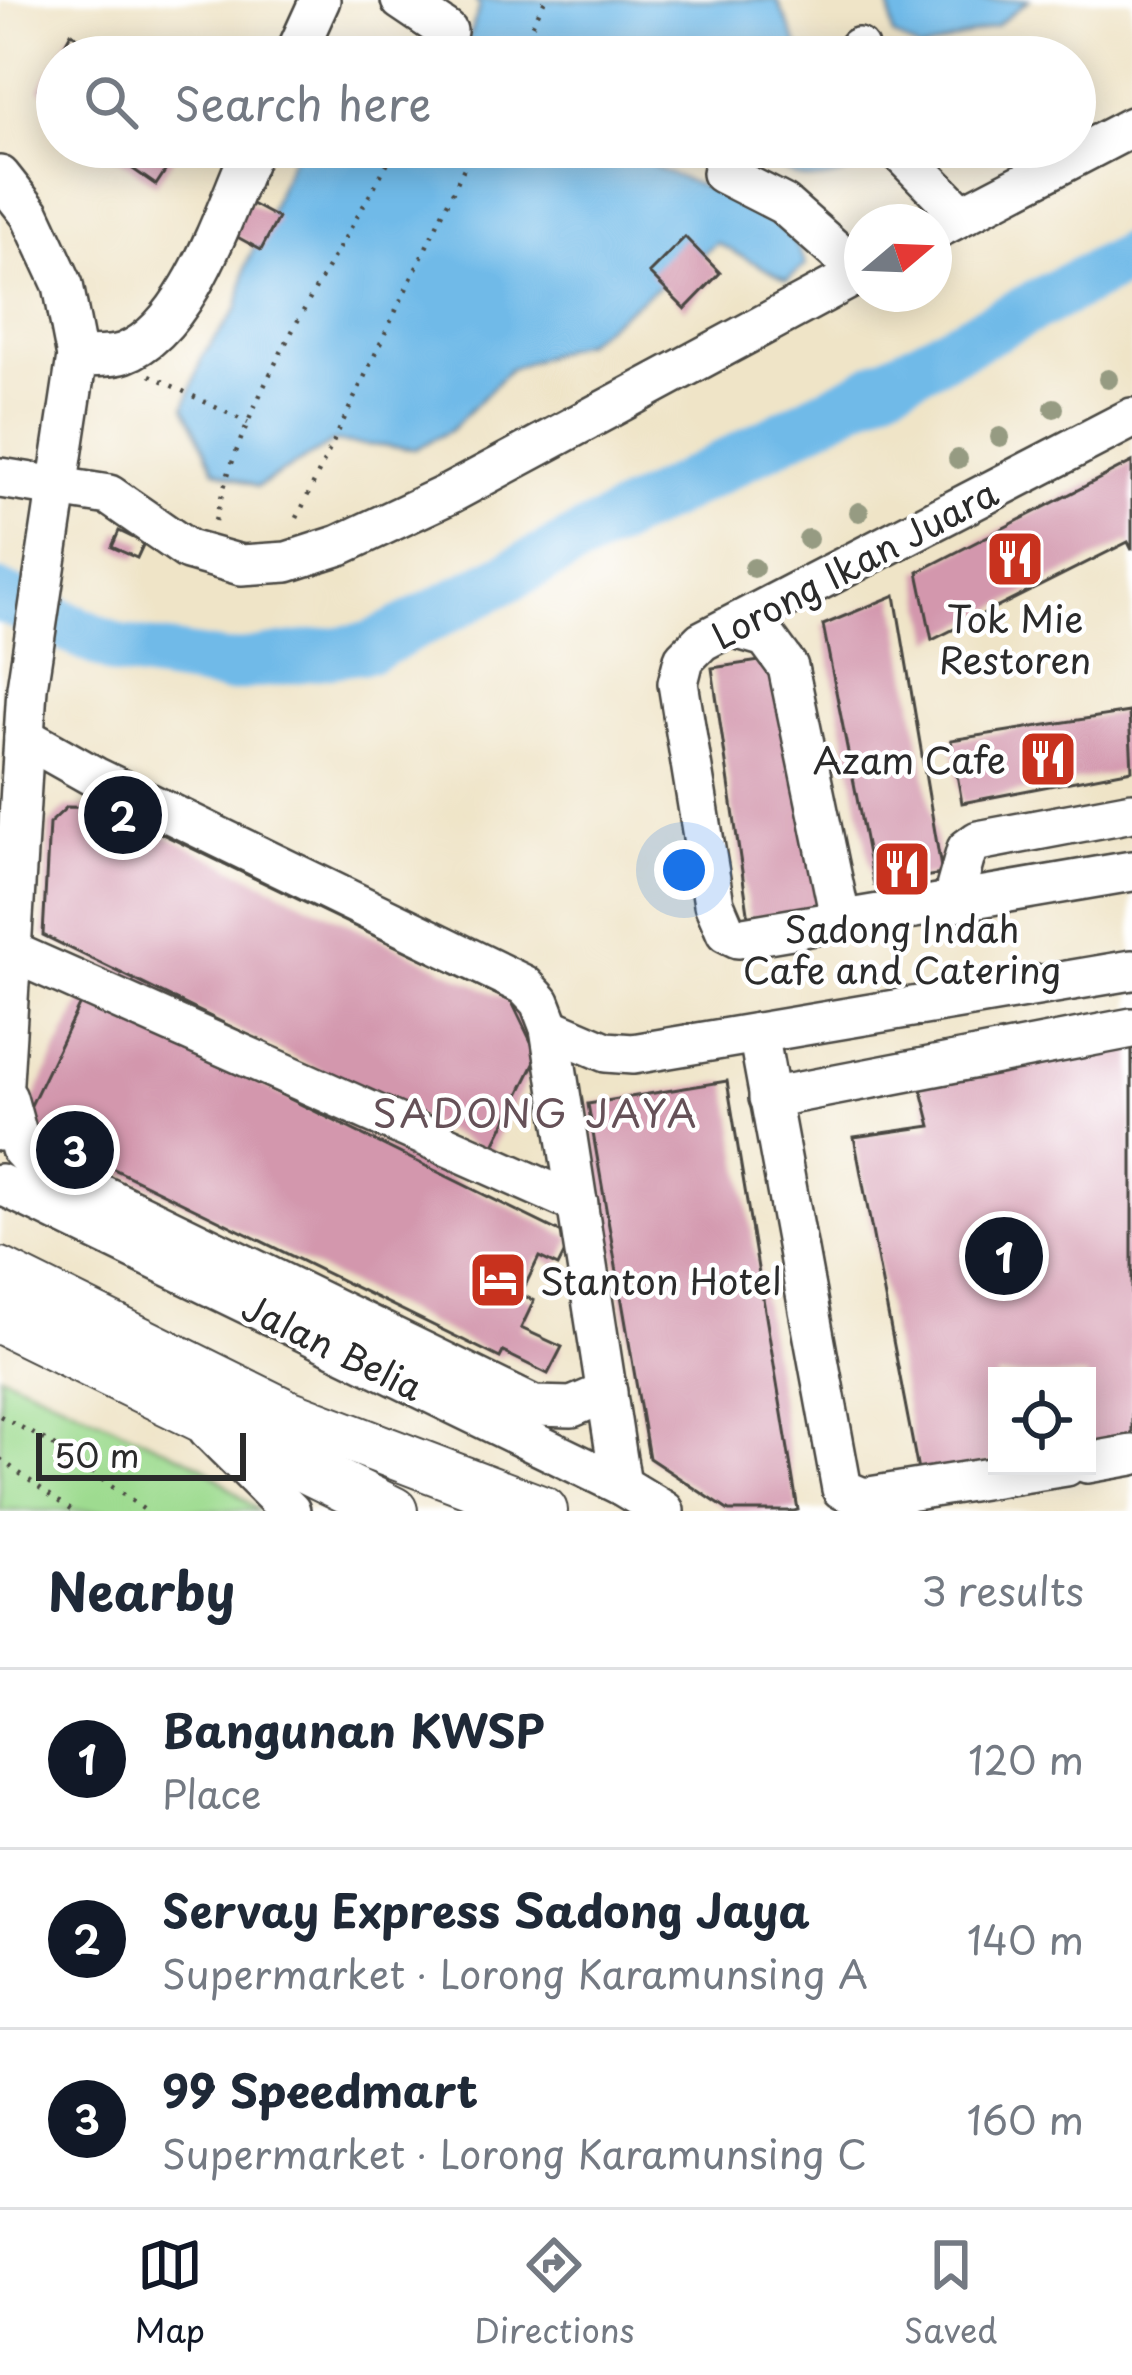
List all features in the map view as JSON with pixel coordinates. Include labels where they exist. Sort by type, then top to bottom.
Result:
[{"type":"main road","points":[[0,1272],[285,1413],[542,1511]]},
{"type":"main road","points":[[0,1319],[183,1405],[312,1476],[393,1511]]},
{"type":"street","points":[[304,36],[320,0]]},
{"type":"street","points":[[400,0],[447,31]]},
{"type":"street","points":[[1096,146],[1132,128]]},
{"type":"street","points":[[76,357],[121,355],[155,336],[182,302],[243,168]]},
{"type":"street","points":[[910,168],[935,204]]},
{"type":"street","points":[[952,219],[1053,168]]},
{"type":"street","points":[[722,173],[783,204],[844,258]]},
{"type":"street","points":[[0,176],[30,214],[63,286],[76,357],[26,688],[12,838],[12,952],[0,1131]]},
{"type":"street","points":[[0,478],[58,494],[110,495],[139,511],[188,550],[242,565],[287,562],[340,545],[451,493],[844,282]]},
{"type":"street","name":"Lorong Ikan Juara","points":[[1132,418],[730,627],[691,650],[678,682],[718,919],[726,932],[750,938],[1132,872]]},
{"type":"street","points":[[730,627],[766,637],[788,668],[841,922]]},
{"type":"street","points":[[24,737],[95,778],[524,985],[540,1002],[550,1028],[621,1485]]},
{"type":"street","points":[[12,838],[58,787],[95,778]]},
{"type":"street","points":[[952,902],[967,849],[978,841],[1132,812]]},
{"type":"street","points":[[12,952],[578,1204]]},
{"type":"street","points":[[550,1028],[606,1052],[633,1054],[1132,970]]},
{"type":"street","points":[[770,1098],[1132,1028]]},
{"type":"street","points":[[758,1033],[842,1490],[863,1498],[1009,1475]]},
{"type":"street","points":[[564,1115],[580,1080],[633,1054]]},
{"type":"street","points":[[4,1087],[21,1149],[14,1179],[535,1406],[572,1406],[608,1392]]},
{"type":"street","name":"Jalan Belia","points":[[14,1179],[664,1511]]},
{"type":"street","points":[[183,1405],[290,1511]]},
{"type":"street","points":[[1096,1461],[1132,1455]]},
{"type":"path","points":[[527,36],[545,0]]},
{"type":"path","points":[[220,500],[250,424],[385,168]]},
{"type":"path","points":[[297,518],[464,168]]},
{"type":"path","points":[[140,370],[250,424]]},
{"type":"path","points":[[0,1416],[49,1442],[146,1511]]},
{"type":"path","points":[[0,1459],[72,1511]]},
{"type":"green space","points":[[0,1374],[203,1466],[258,1511],[0,1511]]},
{"type":"water","points":[[475,0],[777,0],[793,36],[469,36],[480,7]]},
{"type":"water","points":[[889,0],[1029,0],[996,26],[966,36],[893,35]]},
{"type":"water","points":[[288,168],[658,168],[762,214],[795,244],[806,265],[787,280],[717,243],[584,342],[510,369],[451,430],[415,449],[333,442],[257,487],[215,470],[185,407],[202,357],[238,308],[246,266]]},
{"type":"water","points":[[781,168],[854,170],[823,179]]},
{"type":"building","points":[[131,168],[167,168],[156,185]]},
{"type":"building","points":[[237,196],[278,218],[261,250],[221,228]]},
{"type":"building","points":[[685,237],[720,273],[685,309],[649,273]]},
{"type":"building","points":[[1132,462],[1132,550],[1128,542],[932,640],[918,572]]},
{"type":"building","points":[[119,531],[144,543],[137,558],[112,547]]},
{"type":"building","points":[[895,595],[942,874],[874,885],[823,625]]},
{"type":"building","points":[[780,658],[832,908],[749,919],[712,668]]},
{"type":"building","points":[[1129,712],[1132,770],[962,803],[951,740]]},
{"type":"building","points":[[67,807],[108,808],[512,1002],[538,1056],[490,1153],[43,935],[49,824]]},
{"type":"building","points":[[83,997],[572,1238],[558,1266],[539,1257],[521,1294],[534,1301],[521,1328],[562,1347],[548,1374],[503,1352],[500,1358],[22,1124]]},
{"type":"building","points":[[1132,1036],[1132,1438],[1096,1444],[1096,1367],[988,1367],[988,1464],[919,1476],[854,1137],[931,1126],[918,1075]]},
{"type":"building","points":[[727,1081],[798,1510],[794,1511],[729,1511],[649,1458],[588,1104]]},
{"type":"waterway","points":[[0,596],[118,650],[228,667],[371,647],[1132,256]]},
{"type":"place","name":"Tok Mie Restoren","points":[[1015,559]]},
{"type":"place","name":"Azam Cafe","points":[[1048,759]]},
{"type":"place","name":"Servay Express Sadong Jaya","points":[[123,815]]},
{"type":"place","name":"Sadong Indah Cafe and Catering","points":[[902,869]]},
{"type":"place","name":"99 Speedmart","points":[[75,1150]]},
{"type":"place","name":"Bangunan KWSP","points":[[1004,1256]]},
{"type":"place","name":"Stanton Hotel","points":[[498,1280]]},
{"type":"district","name":"SADONG JAYA","points":[[536,1111]]}]
